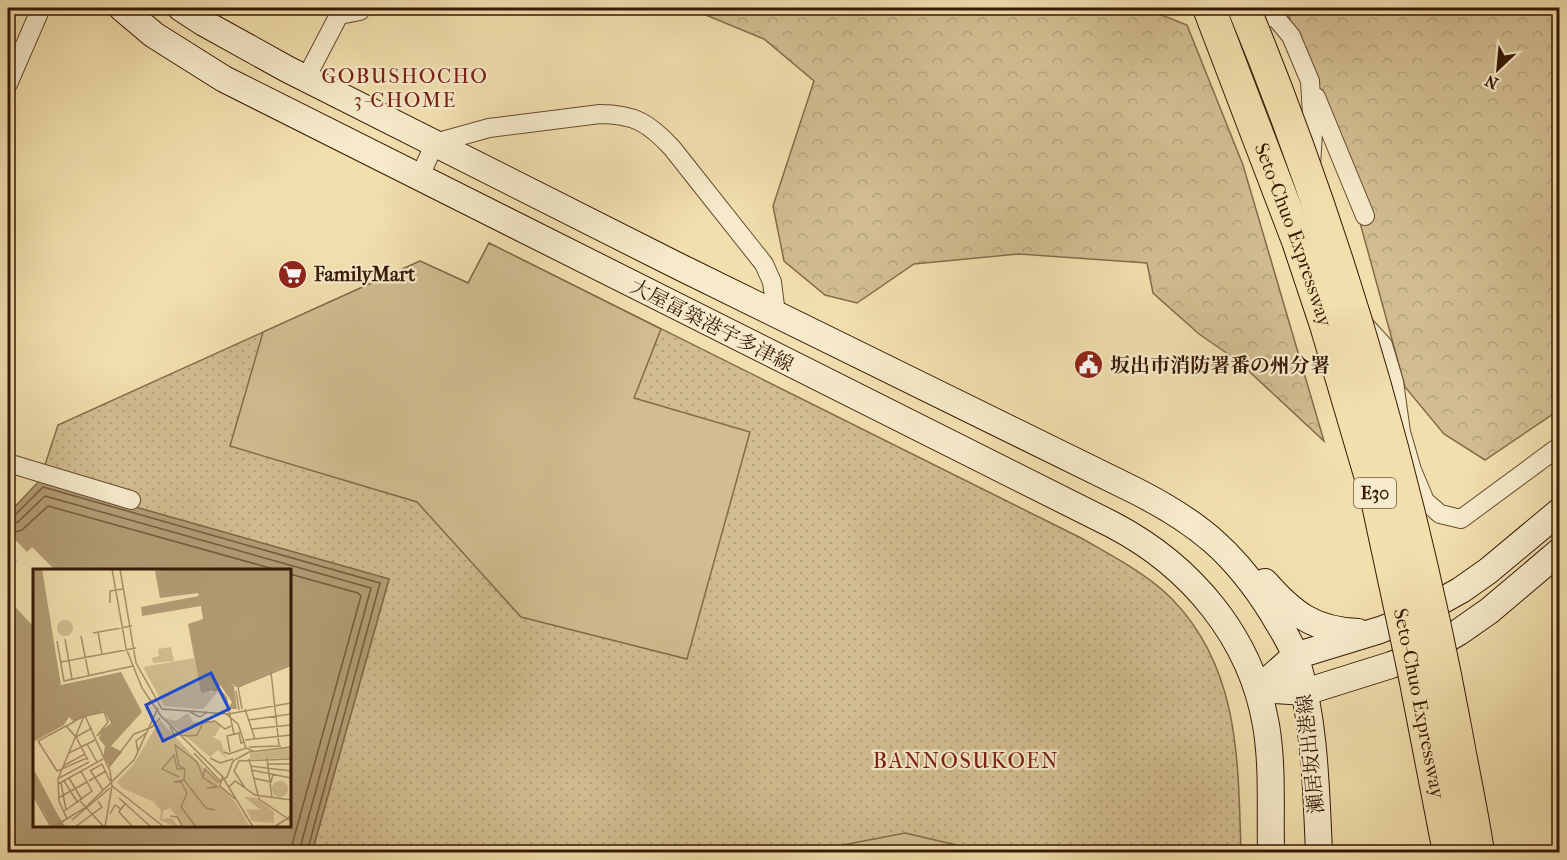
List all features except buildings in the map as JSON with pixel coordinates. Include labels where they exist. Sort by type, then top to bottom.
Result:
[{"type":"highway","points":[[1201,8],[1262,145]]},
{"type":"highway","name":"Seto-Chuo Expressway","points":[[1209,8],[1298,241],[1326,325],[1376,495],[1449,852]]},
{"type":"highway","name":"Seto-Chuo Expressway","points":[[1244,8],[1316,195],[1362,338],[1404,489],[1432,615],[1478,852]]},
{"type":"highway","points":[[1265,8],[1309,124],[1362,338]]},
{"type":"main road","name":"大屋冨築港宇多津線","points":[[122,8],[154,35],[224,79],[1113,525],[1159,552],[1193,583],[1217,612],[1238,644],[1258,689]]},
{"type":"main road","name":"大屋冨築港宇多津線","points":[[181,8],[306,78],[1173,510],[1209,537],[1236,562],[1271,611],[1295,656]]},
{"type":"main road","points":[[922,431],[940,394]]},
{"type":"main road","points":[[1173,510],[1227,545],[1282,602],[1313,623],[1345,631],[1380,630]]},
{"type":"main road","points":[[1258,689],[1295,656],[1411,618],[1461,590],[1488,571],[1560,511]]},
{"type":"main road","points":[[1258,689],[1305,692],[1391,665],[1425,651],[1459,632],[1489,611],[1560,551]]},
{"type":"main road","name":"瀬居坂出港線","points":[[1295,656],[1305,692],[1315,761],[1318,852]]},
{"type":"main road","name":"瀬居坂出港線","points":[[1258,689],[1268,747],[1271,852]]},
{"type":"street","points":[[8,84],[40,8]]},
{"type":"street","points":[[1201,8],[1276,18],[1291,36],[1365,216]]},
{"type":"street","points":[[306,78],[339,11],[360,11]]},
{"type":"street","points":[[1310,81],[1313,132],[1308,212],[1315,249],[1326,282],[1339,301],[1383,345],[1395,382],[1401,432],[1412,470],[1425,501],[1440,514],[1461,519],[1560,446]]},
{"type":"street","points":[[419,178],[435,143],[489,128],[600,114],[618,114],[638,119],[656,131],[672,148],[764,264],[772,282],[776,314]]},
{"type":"street","points":[[8,464],[131,500]]},
{"type":"green space","points":[[680,8],[1144,8],[1187,25],[1243,165],[1324,441],[1238,361],[1199,334],[1153,293],[1147,263],[1019,254],[914,264],[857,303],[825,295],[784,261],[773,206],[814,81],[764,39],[701,13]]},
{"type":"green space","points":[[1286,8],[1559,8],[1559,410],[1485,460],[1444,434],[1405,387],[1350,186]]},
{"type":"green space","points":[[489,243],[1081,538],[1151,581],[1172,599],[1194,626],[1211,655],[1223,686],[1236,750],[1241,852],[312,852],[389,579],[40,480],[58,425],[420,261],[468,283]]},
{"type":"green space","points":[[489,243],[661,329],[634,398],[750,432],[687,659],[521,617],[417,502],[230,446],[263,332],[420,261],[468,283]]},
{"type":"green space","points":[[905,833],[969,848],[976,852],[827,852],[838,846]]},
{"type":"water","points":[[40,480],[389,579],[312,852],[8,852],[8,514]]},
{"type":"pier","points":[[8,532],[27,552],[32,547],[54,569],[33,569],[33,626],[8,599],[8,571],[17,561],[8,551]]},
{"type":"place","name":"FamilyMart","points":[[293,274]]},
{"type":"place","name":"坂出市消防署番の州分署","points":[[1089,365]]},
{"type":"district","name":"GOBUSHOCHO 3-CHOME","points":[[405,88]]},
{"type":"district","name":"BANNOSUKOEN","points":[[966,760]]}]
